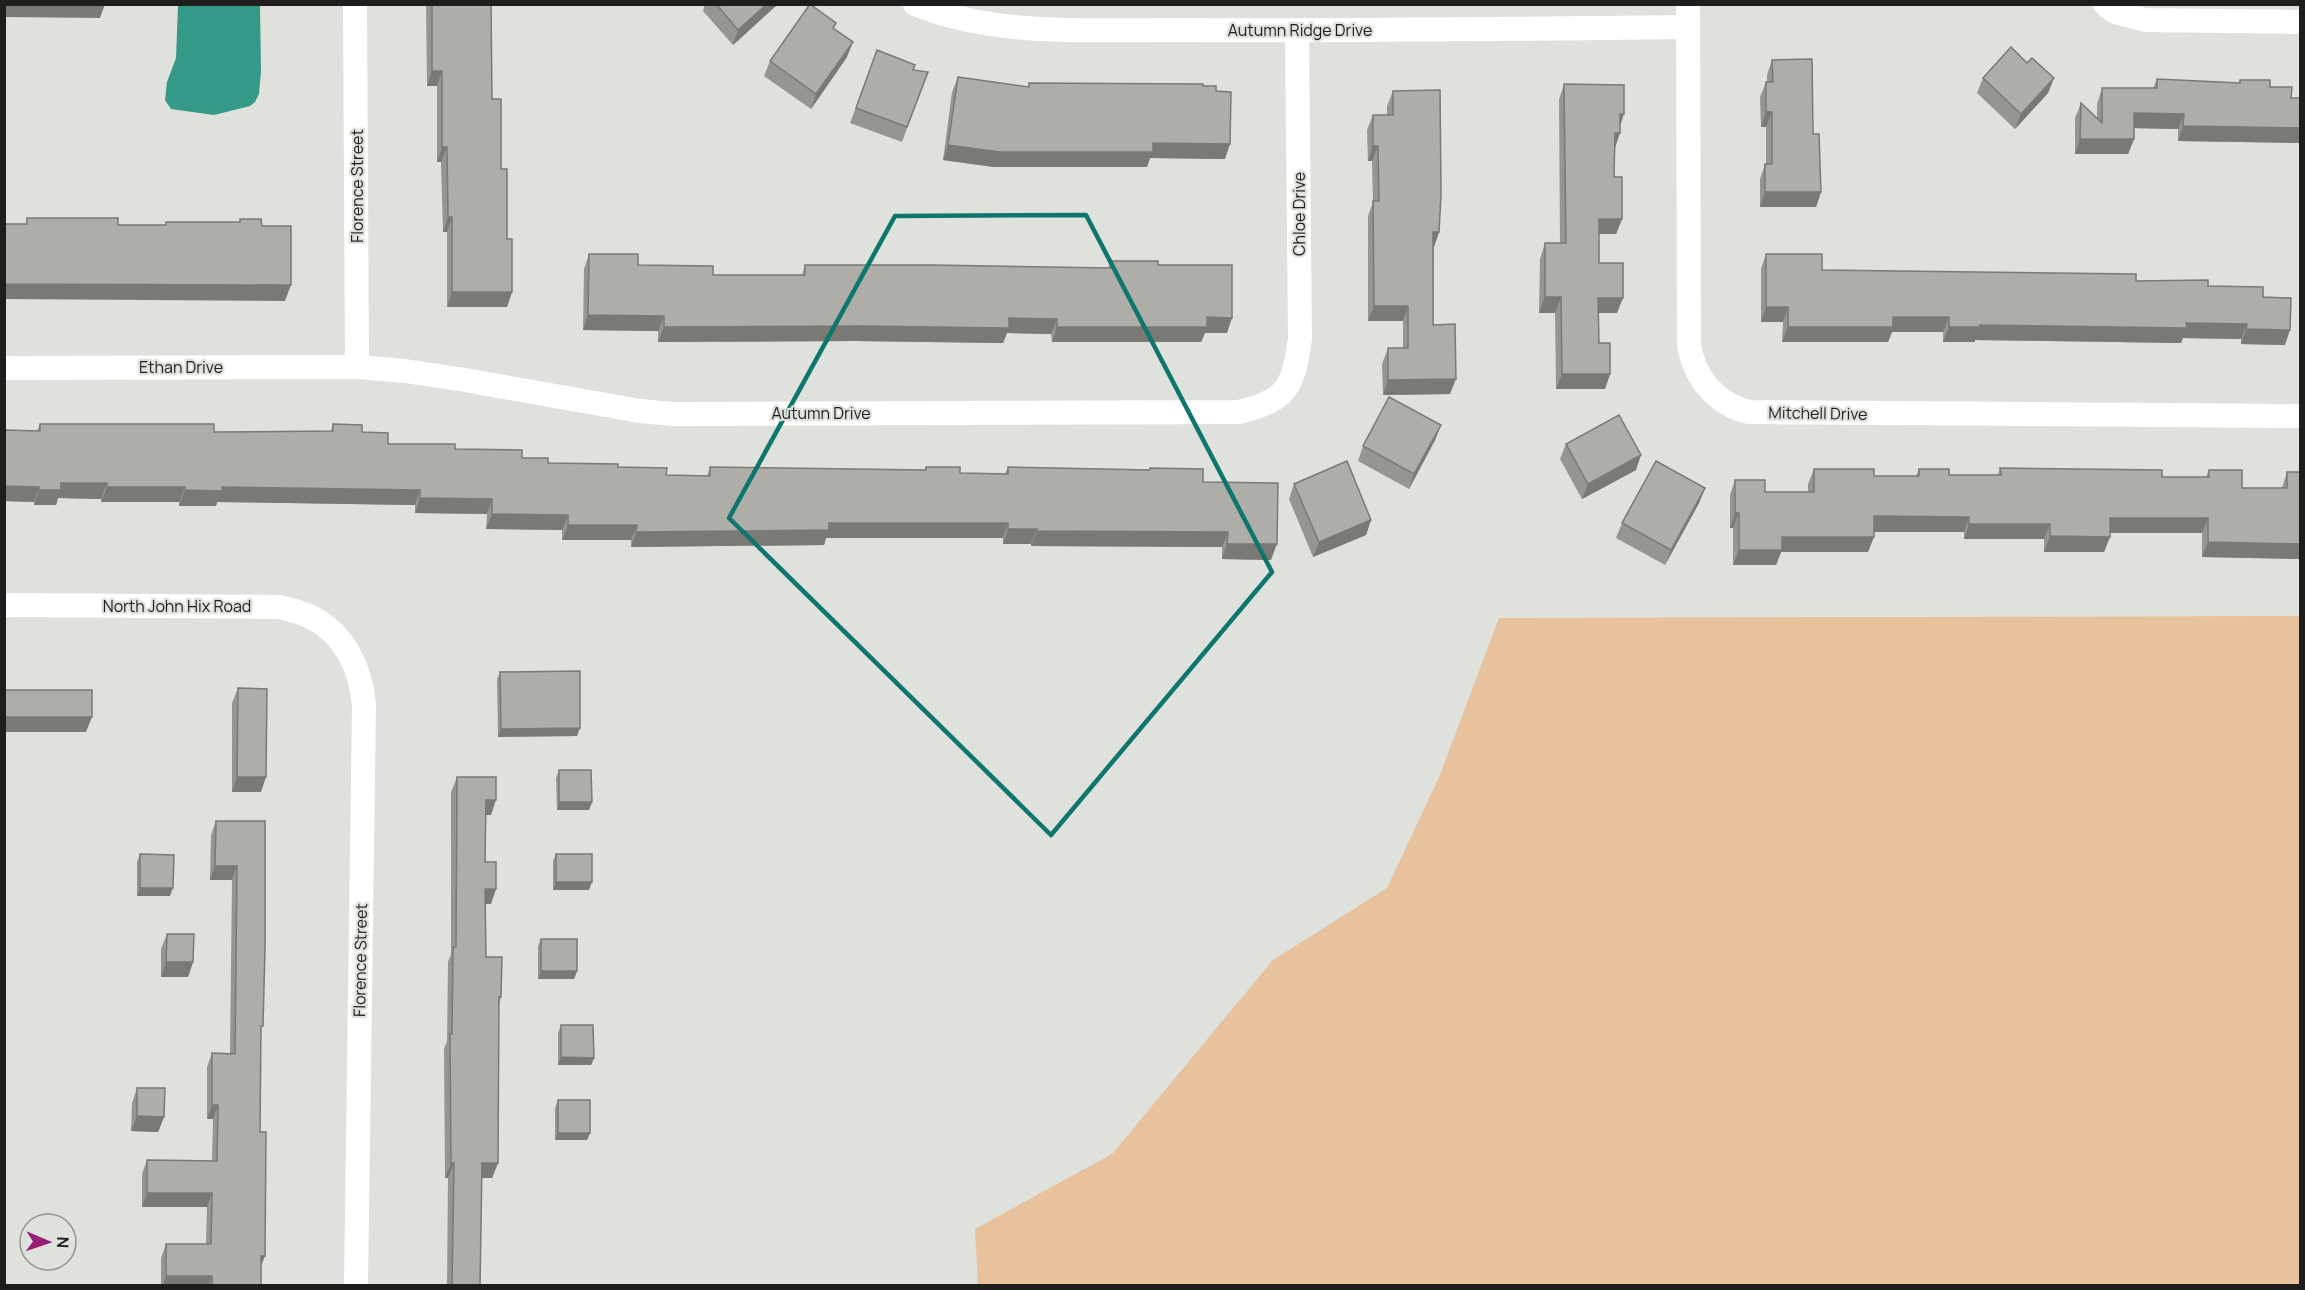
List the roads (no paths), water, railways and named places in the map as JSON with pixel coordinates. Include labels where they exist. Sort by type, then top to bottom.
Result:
[{"type":"street","name":"Florence Street","points":[[355,4],[357,367]]},
{"type":"street","name":"Autumn Ridge Drive","points":[[915,4],[958,20],[1019,28],[1296,31],[1688,16]]},
{"type":"street","points":[[2105,4],[2115,12],[2145,20],[2301,22]]},
{"type":"street","name":"Mitchell Drive","points":[[1688,16],[1689,344],[1691,359],[1702,380],[1718,398],[1729,405],[1749,412],[2301,416]]},
{"type":"street","name":"Chloe Drive","points":[[1283,393],[1296,368],[1300,339],[1296,31]]},
{"type":"street","name":"Ethan Drive","points":[[4,368],[357,367]]},
{"type":"street","name":"Autumn Drive","points":[[357,367],[405,371],[640,411],[673,414],[1239,412],[1272,402],[1283,393]]},
{"type":"street","name":"North John Hix Road","points":[[4,605],[280,607],[310,616],[325,625],[340,640]]},
{"type":"street","name":"Florence Street","points":[[340,640],[357,666],[363,687],[364,705],[356,1286]]}]
